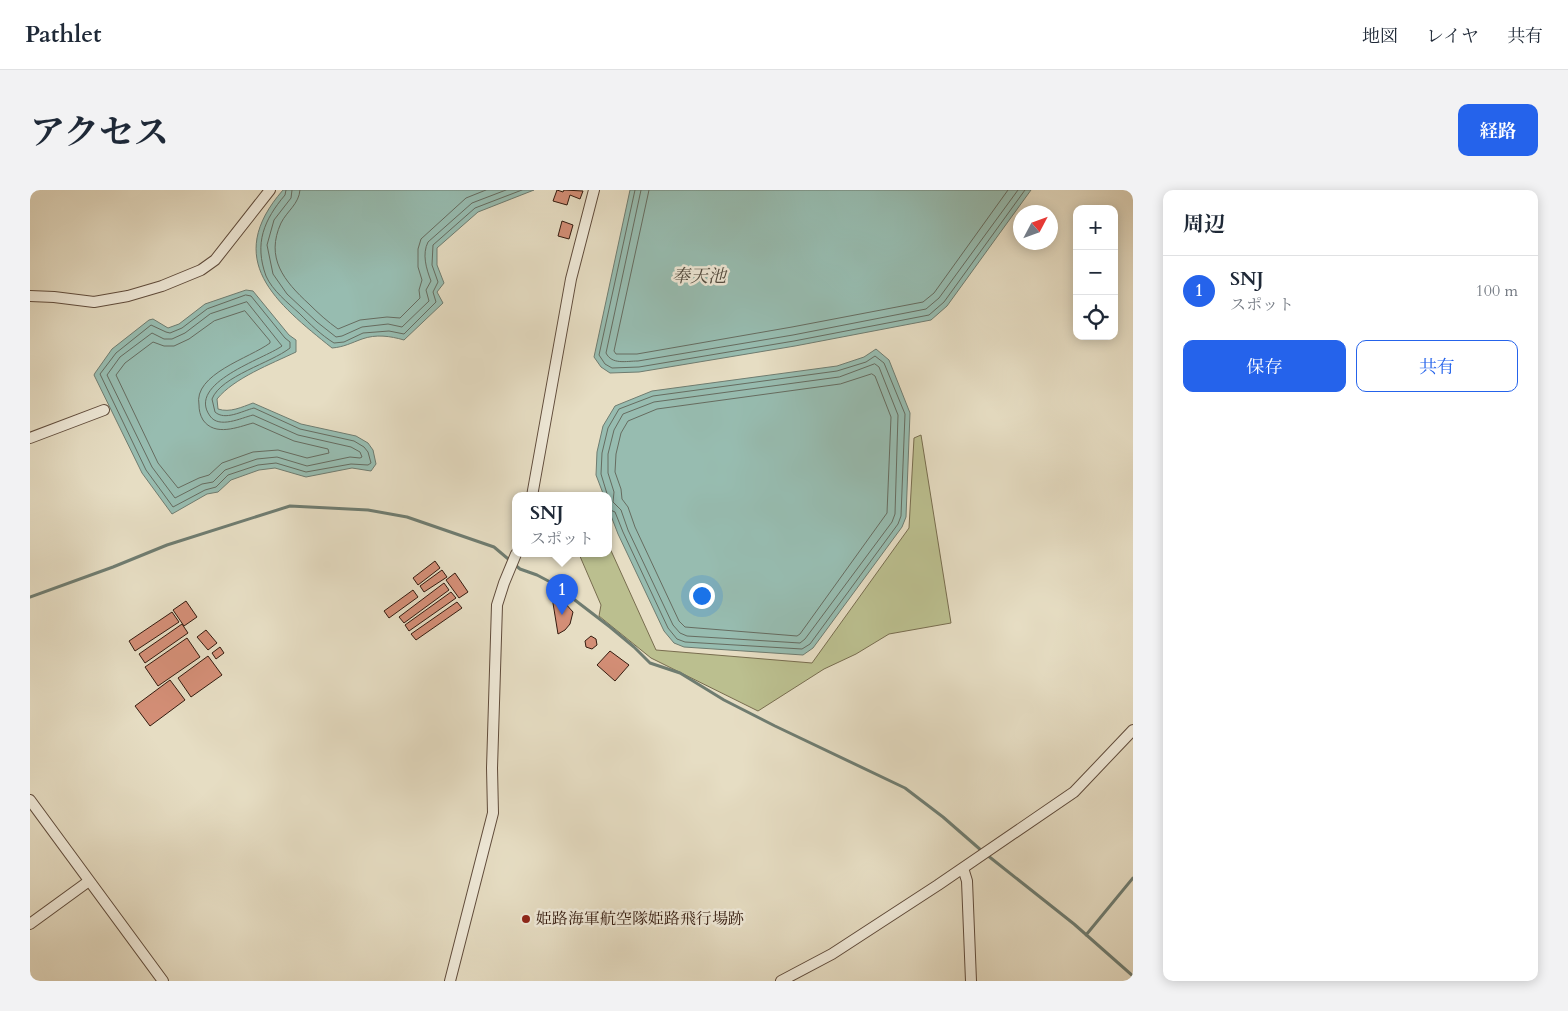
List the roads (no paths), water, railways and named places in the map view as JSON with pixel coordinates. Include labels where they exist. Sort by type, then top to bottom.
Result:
[{"type":"street","points":[[30,296],[94,302],[145,291],[201,270],[214,260],[270,190]]},
{"type":"street","points":[[533,492],[571,279],[594,190]]},
{"type":"street","points":[[30,438],[104,410]]},
{"type":"street","points":[[450,981],[493,813],[492,768],[497,605],[515,557]]},
{"type":"street","points":[[781,981],[832,954],[1074,792],[1133,730]]},
{"type":"street","points":[[30,800],[163,981]]},
{"type":"street","points":[[963,868],[968,881],[971,981]]},
{"type":"street","points":[[30,924],[90,881]]},
{"type":"water","points":[[283,190],[534,190],[478,212],[437,248],[437,265],[444,283],[437,292],[443,303],[404,340],[372,336],[344,346],[332,348],[292,314],[276,297],[264,278],[257,259],[257,238],[265,215]]},
{"type":"water","name":"奉天池","points":[[630,190],[1031,190],[1020,205],[1013,205],[1013,215],[947,306],[931,320],[795,346],[639,372],[610,373],[601,367],[594,357]]},
{"type":"water","points":[[246,290],[253,291],[289,335],[296,340],[296,352],[253,372],[233,384],[217,399],[218,409],[231,410],[253,403],[301,424],[356,436],[368,443],[373,450],[376,464],[371,471],[352,468],[306,477],[275,468],[259,470],[231,480],[218,492],[207,494],[172,514],[142,473],[94,375],[112,349],[149,320],[153,319],[168,328],[179,324],[205,304]]},
{"type":"water","points":[[876,349],[889,360],[910,413],[906,517],[902,527],[813,648],[803,655],[684,647],[674,643],[664,631],[618,534],[612,518],[612,492],[602,492],[596,475],[597,452],[603,426],[615,406],[652,391],[837,366],[864,357]]},
{"type":"waterway","points":[[30,597],[167,545],[290,506],[368,510],[407,517],[494,547],[520,569],[554,584],[610,627],[650,663],[680,673],[724,700],[905,788],[943,817],[982,851]]},
{"type":"waterway","points":[[987,855],[1074,924],[1133,976]]},
{"type":"waterway","points":[[1086,935],[1133,878]]},
{"type":"place","name":"SNJ","points":[[562,615]]},
{"type":"place","name":"姫路海軍航空隊姫路飛行場跡","points":[[526,919]]}]
